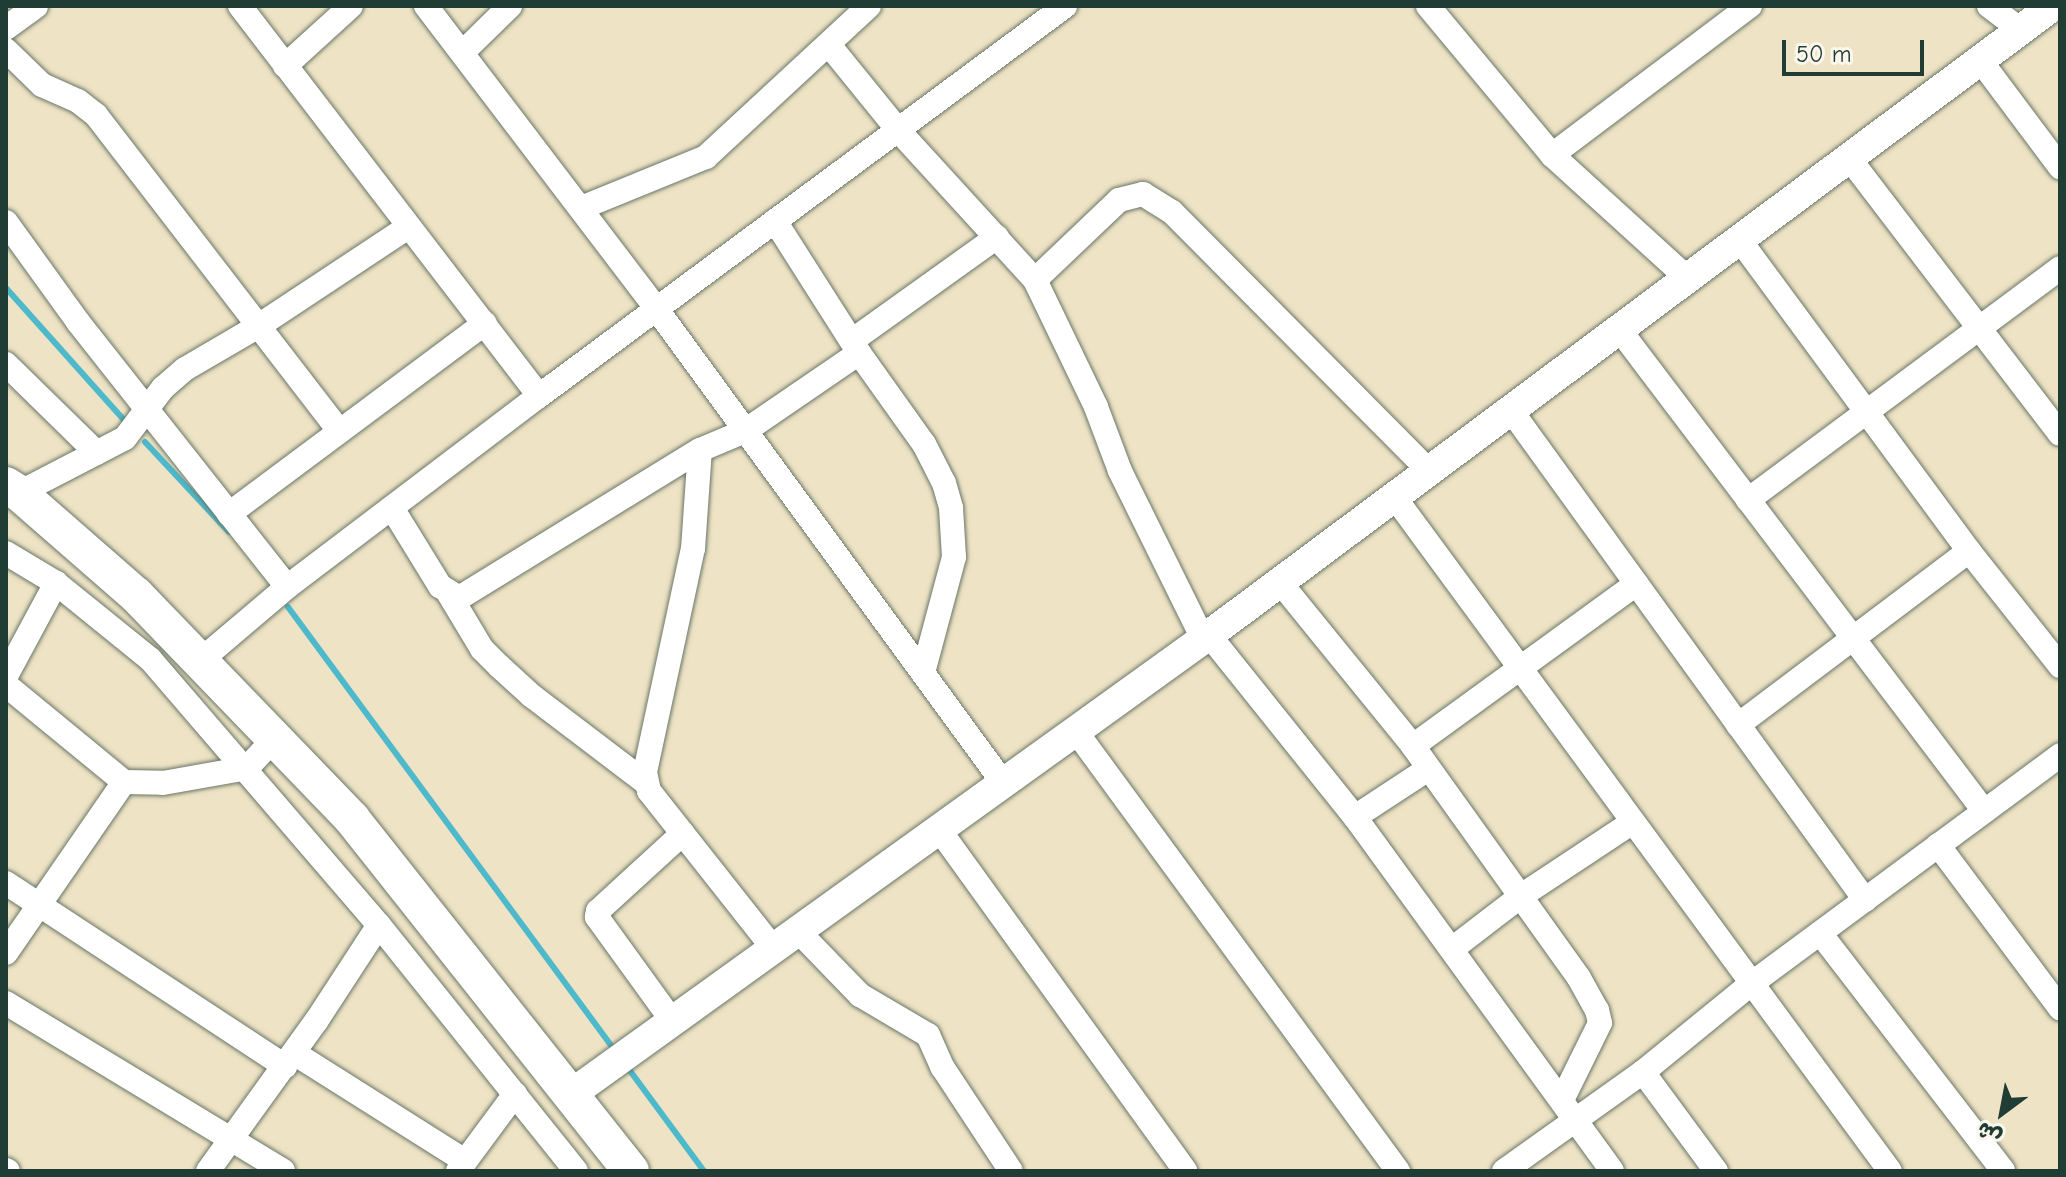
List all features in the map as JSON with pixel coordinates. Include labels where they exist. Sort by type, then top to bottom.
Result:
[{"type":"highway","points":[[13,489],[136,595],[352,819],[631,1171]]},
{"type":"main road","points":[[570,1095],[1206,637],[2053,6]]},
{"type":"street","points":[[6,28],[36,6]]},
{"type":"street","points":[[240,6],[539,396]]},
{"type":"street","points":[[285,66],[351,6]]},
{"type":"street","points":[[426,6],[658,311],[1004,784]]},
{"type":"street","points":[[463,52],[510,6]]},
{"type":"street","points":[[581,208],[706,157],[869,6]]},
{"type":"street","points":[[201,660],[287,587],[539,396],[658,311],[1065,6]]},
{"type":"street","points":[[1428,6],[1552,155],[1687,278]]},
{"type":"street","points":[[1552,155],[1750,6]]},
{"type":"street","points":[[1989,6],[2021,30]]},
{"type":"street","points":[[829,45],[898,130],[1035,280],[1096,407],[1120,471],[1206,637],[1355,817],[1612,1171]]},
{"type":"street","points":[[6,50],[42,85],[78,101],[96,115],[339,431]]},
{"type":"street","points":[[1980,60],[2053,141],[2060,167]]},
{"type":"street","points":[[1849,158],[2060,434]]},
{"type":"street","points":[[1035,280],[1119,200],[1143,194],[1172,212],[1428,470]]},
{"type":"street","points":[[775,221],[924,444],[937,467],[951,508],[954,557],[923,673]]},
{"type":"street","points":[[6,222],[287,587]]},
{"type":"street","points":[[13,489],[97,453],[133,431],[163,388],[185,369],[257,327],[408,227]]},
{"type":"street","points":[[449,594],[459,598],[471,594],[700,450],[745,431],[997,237]]},
{"type":"street","points":[[1739,239],[1969,551],[2060,666]]},
{"type":"street","points":[[1748,500],[1982,329],[2060,268]]},
{"type":"street","points":[[229,514],[485,323]]},
{"type":"street","points":[[1619,329],[1984,811]]},
{"type":"street","points":[[6,364],[97,453]]},
{"type":"street","points":[[1510,409],[1865,900]]},
{"type":"street","points":[[645,782],[693,549],[700,450]]},
{"type":"street","points":[[1393,495],[1890,1171]]},
{"type":"street","points":[[392,508],[482,649],[532,696],[645,782],[773,948]]},
{"type":"street","points":[[1738,725],[1969,551]]},
{"type":"street","points":[[6,553],[56,583],[150,659],[379,925],[576,1171]]},
{"type":"street","points":[[1279,581],[1413,746],[1521,896],[1597,1010],[1600,1023],[1562,1100]]},
{"type":"street","points":[[6,676],[56,583]]},
{"type":"street","points":[[1413,746],[1636,584]]},
{"type":"street","points":[[6,685],[124,782],[163,783],[247,768],[275,738]]},
{"type":"street","points":[[1075,730],[1398,1171]]},
{"type":"street","points":[[1504,1171],[1643,1072],[1751,984],[2059,757]]},
{"type":"street","points":[[1355,817],[1428,769]]},
{"type":"street","points":[[6,953],[124,782]]},
{"type":"street","points":[[1452,949],[1521,896],[1633,822]]},
{"type":"street","points":[[938,828],[1185,1171]]},
{"type":"street","points":[[673,1022],[597,917],[598,911],[683,833]]},
{"type":"street","points":[[1938,845],[2060,1008]]},
{"type":"street","points":[[6,883],[462,1166],[515,1094]]},
{"type":"street","points":[[208,1171],[289,1060],[379,925]]},
{"type":"street","points":[[797,930],[860,995],[928,1035],[943,1068],[1011,1171]]},
{"type":"street","points":[[1820,933],[2003,1171]]},
{"type":"street","points":[[6,1003],[283,1171]]},
{"type":"street","points":[[1643,1072],[1716,1171]]},
{"type":"waterway","points":[[6,288],[123,419]]},
{"type":"waterway","points":[[145,442],[229,532]]},
{"type":"waterway","points":[[288,607],[616,1052]]},
{"type":"waterway","points":[[625,1064],[704,1171]]}]
